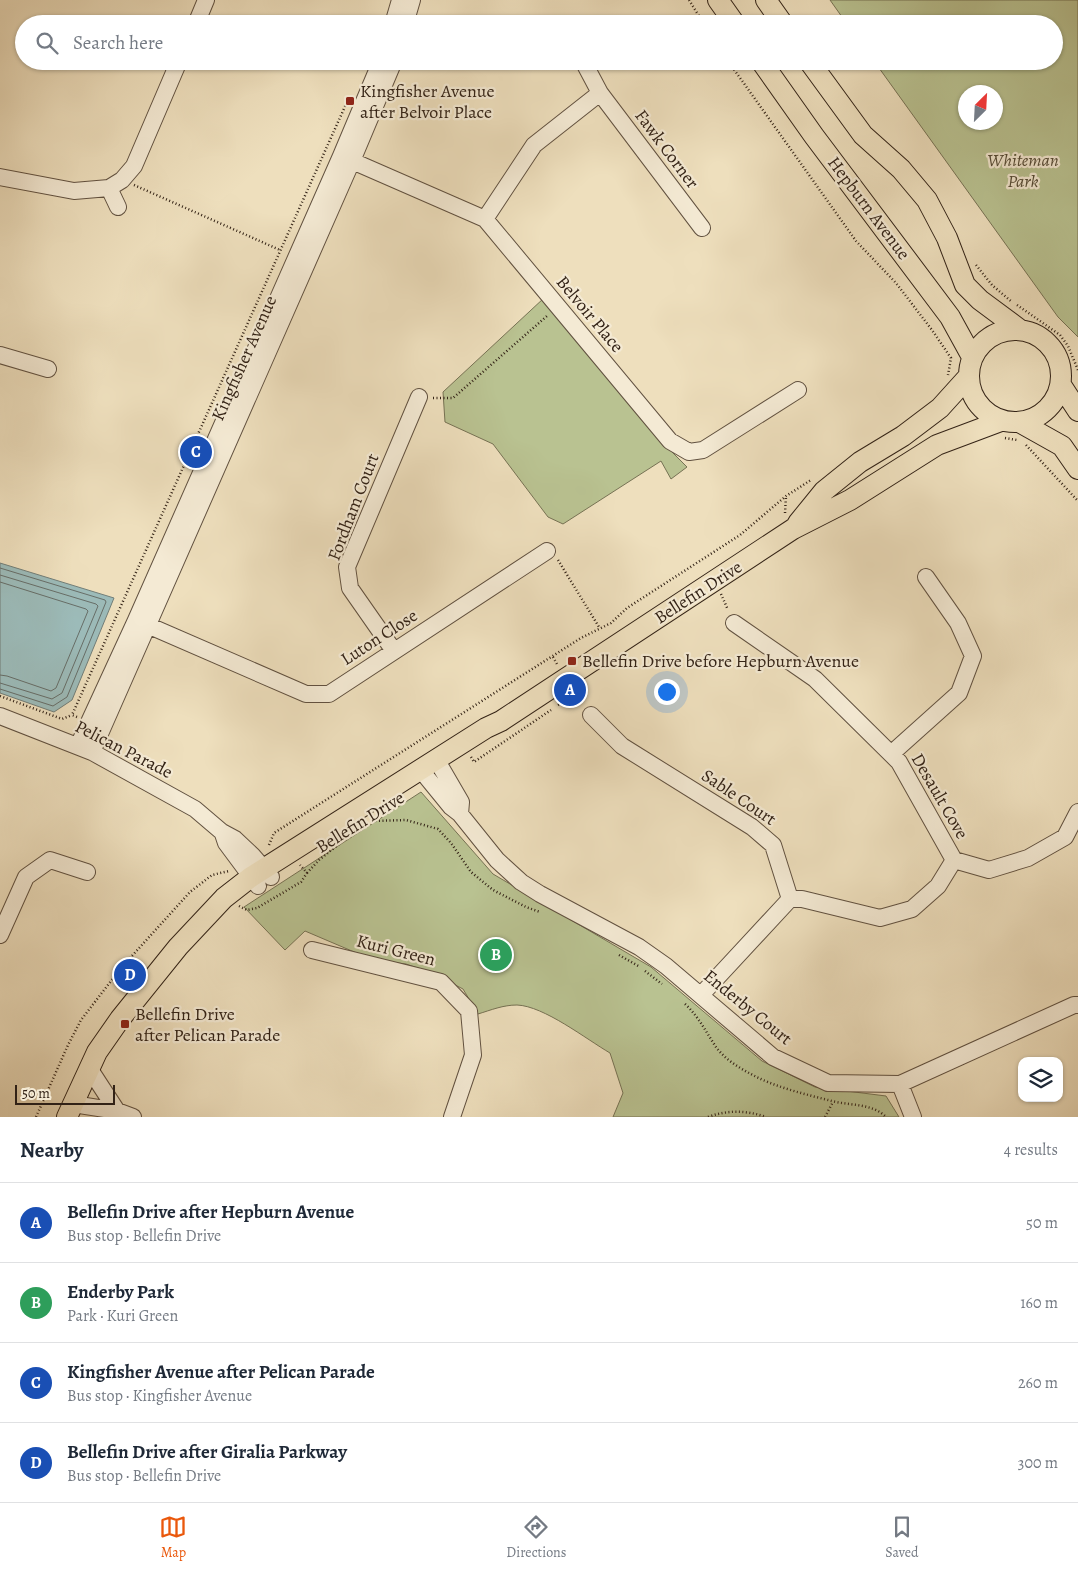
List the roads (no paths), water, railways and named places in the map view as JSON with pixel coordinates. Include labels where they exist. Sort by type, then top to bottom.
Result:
[{"type":"main road","points":[[718,0],[729,15]]},
{"type":"main road","points":[[766,0],[776,15]]},
{"type":"main road","name":"Hepburn Avenue","points":[[767,70],[814,136],[950,317],[970,367]]},
{"type":"main road","points":[[816,70],[863,135],[901,169],[927,200],[947,238],[965,285],[980,300],[1019,329],[1038,335],[1053,348],[1061,366],[1061,385],[1054,404],[1039,416],[1008,427]]},
{"type":"main road","points":[[1019,329],[1000,332],[983,342],[970,367],[972,396],[984,411],[1008,427],[1062,446],[1078,469]]},
{"type":"main road","name":"Bellefin Drive","points":[[794,529],[824,491],[860,462],[903,436],[942,407],[970,367]]},
{"type":"main road","points":[[1061,385],[1078,411]]},
{"type":"main road","name":"Bellefin Drive","points":[[70,1110],[97,1052],[126,1011],[173,953],[210,914],[261,877],[298,863],[432,770],[486,728],[502,721],[794,529],[850,500],[937,445],[1008,427]]},
{"type":"street","points":[[200,15],[206,0]]},
{"type":"street","points":[[396,15],[400,0]]},
{"type":"street","points":[[408,15],[412,0]]},
{"type":"street","points":[[0,177],[74,191],[115,184],[134,166],[175,70]]},
{"type":"street","name":"Kingfisher Avenue","points":[[85,749],[347,158],[378,70]]},
{"type":"street","name":"Kingfisher Avenue","points":[[85,749],[88,722],[141,622],[296,257],[390,70]]},
{"type":"street","name":"Fawk Corner","points":[[588,70],[600,93],[702,228]]},
{"type":"street","points":[[485,219],[534,145],[600,93]]},
{"type":"street","name":"Belvoir Place","points":[[347,158],[485,219],[670,441],[689,452],[703,450],[798,390]]},
{"type":"street","points":[[115,184],[118,207]]},
{"type":"street","points":[[0,355],[48,369]]},
{"type":"street","name":"Fordham Court","points":[[394,651],[350,588],[347,566],[419,397]]},
{"type":"street","name":"Luton Close","points":[[141,622],[306,694],[329,694],[547,551]]},
{"type":"street","points":[[891,754],[959,693],[973,656],[958,623],[926,577]]},
{"type":"street","name":"Desault Cove","points":[[734,622],[815,679],[899,762],[954,860],[938,886],[912,910],[880,918],[802,899],[790,899]]},
{"type":"street","name":"Sable Court","points":[[591,715],[622,746],[752,827],[774,845],[790,899]]},
{"type":"street","name":"Pelican Parade","points":[[0,716],[85,749],[195,809],[222,832],[226,843],[261,877]]},
{"type":"street","name":"Enderby Court","points":[[432,770],[461,802],[460,814],[497,860],[521,882],[638,947],[666,966],[773,1057],[828,1082],[900,1084],[1074,1005],[1078,1005]]},
{"type":"street","points":[[954,860],[989,870],[1028,858],[1065,837],[1078,812]]},
{"type":"street","points":[[0,936],[5,910],[26,877],[50,860],[87,872]]},
{"type":"street","points":[[701,995],[790,899]]},
{"type":"street","name":"Kuri Green","points":[[312,950],[441,982],[470,1011],[473,1055],[452,1117]]},
{"type":"street","points":[[89,1068],[117,1111]]},
{"type":"street","points":[[900,1084],[912,1117]]},
{"type":"street","points":[[70,1110],[117,1111],[133,1117]]},
{"type":"water","points":[[0,563],[114,598],[72,700],[54,712],[0,693]]},
{"type":"place","name":"Kingfisher Avenue after Belvoir Place","points":[[350,101]]},
{"type":"place","name":"Kingfisher Avenue after Pelican Parade","points":[[196,452]]},
{"type":"place","name":"Bellefin Drive before Hepburn Avenue","points":[[572,661]]},
{"type":"place","name":"Bellefin Drive after Hepburn Avenue","points":[[570,690]]},
{"type":"place","name":"Enderby Park","points":[[496,955]]},
{"type":"place","name":"Bellefin Drive after Giralia Parkway","points":[[130,975]]},
{"type":"place","name":"Bellefin Drive after Pelican Parade","points":[[125,1024]]},
{"type":"park label","name":"Whiteman Park","points":[[1023,170]]}]
